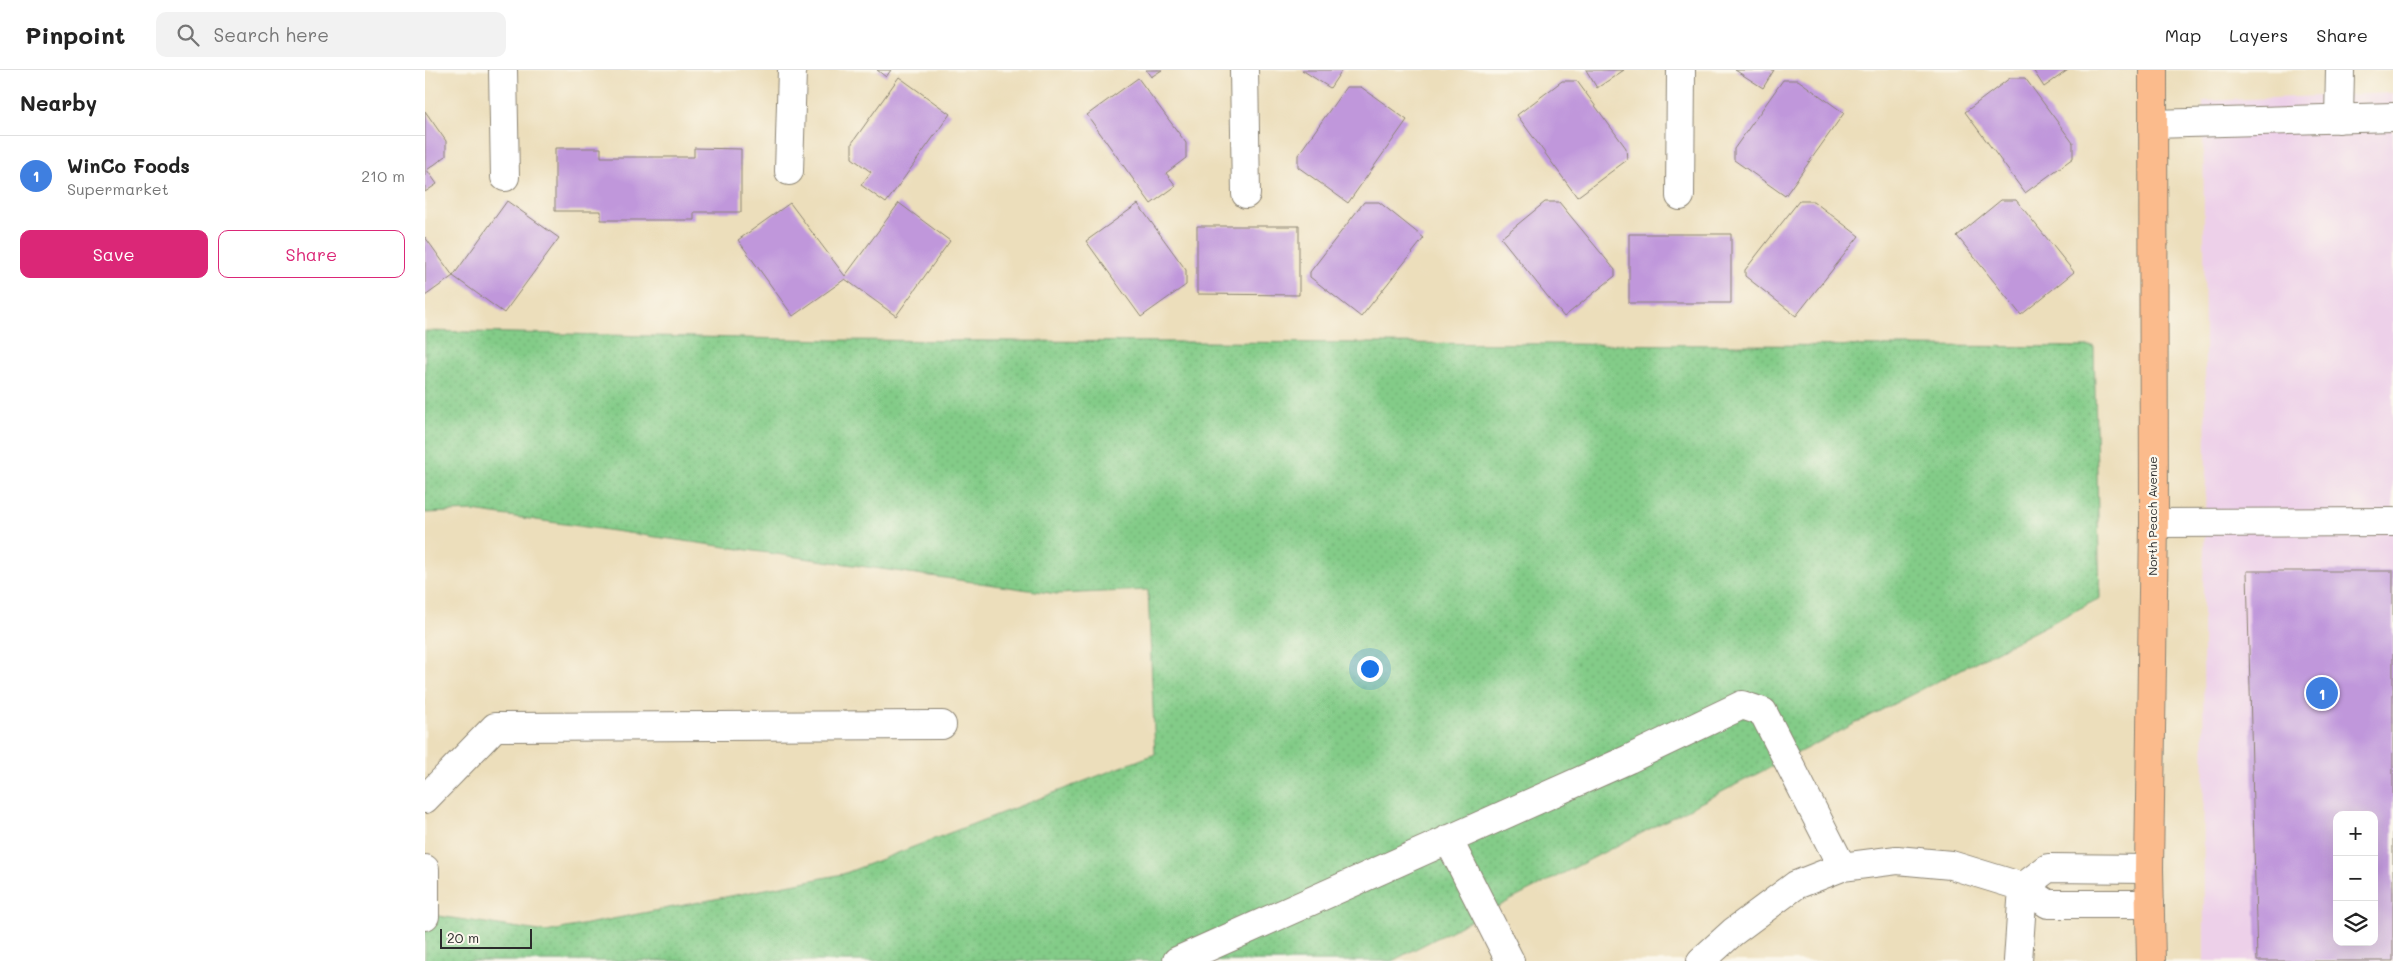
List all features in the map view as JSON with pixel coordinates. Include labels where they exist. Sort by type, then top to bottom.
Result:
[{"type":"main road","name":"North Peach Avenue","points":[[2151,961],[2149,869],[2154,523],[2153,70]]},
{"type":"street","points":[[503,70],[505,177]]},
{"type":"street","points":[[789,171],[792,70]]},
{"type":"street","points":[[1244,70],[1246,194]]},
{"type":"street","points":[[1680,196],[1681,70]]},
{"type":"street","points":[[2339,119],[2340,70]]},
{"type":"street","points":[[2153,124],[2393,117]]},
{"type":"street","points":[[2154,523],[2393,522]]},
{"type":"street","points":[[1177,961],[1448,838],[1629,759],[1742,706],[1763,712],[1842,867]]},
{"type":"street","points":[[425,799],[495,727],[942,725]]},
{"type":"street","points":[[1448,838],[1510,961]]},
{"type":"street","points":[[1701,961],[1733,932],[1796,885],[1842,867],[1897,860],[1951,865],[2023,887],[2048,904],[2150,904]]},
{"type":"street","points":[[2018,961],[2023,887],[2048,868],[2149,869]]},
{"type":"street","points":[[425,869],[426,910]]},
{"type":"shaded area","points":[[2393,93],[2393,961],[2204,961],[2203,590],[2206,477],[2203,101]]},
{"type":"green space","points":[[425,331],[834,340],[2094,347],[2100,598],[1392,961],[425,961],[425,914],[546,932],[843,874],[1155,754],[1148,590],[1057,594],[473,511],[425,513]]},
{"type":"building","points":[[877,70],[891,70],[886,77]]},
{"type":"building","points":[[1146,70],[1162,70],[1151,77]]},
{"type":"building","points":[[1302,70],[1342,70],[1330,88]]},
{"type":"building","points":[[1586,70],[1624,70],[1597,88]]},
{"type":"building","points":[[1735,70],[1774,70],[1763,88]]},
{"type":"building","points":[[2033,70],[2068,70],[2044,87]]},
{"type":"building","points":[[899,77],[950,114],[886,203],[861,185],[871,172],[852,158],[852,143]]},
{"type":"building","points":[[1138,78],[1186,143],[1186,158],[1166,173],[1176,186],[1151,204],[1087,115]]},
{"type":"building","points":[[2010,78],[2025,78],[2073,143],[2073,158],[2025,193],[1965,112]]},
{"type":"building","points":[[1783,80],[1798,80],[1844,113],[1785,196],[1734,160],[1734,149]]},
{"type":"building","points":[[1562,81],[1577,81],[1626,148],[1627,160],[1577,197],[1517,115]]},
{"type":"building","points":[[1346,87],[1361,87],[1407,120],[1348,203],[1298,167],[1298,155]]},
{"type":"building","points":[[425,111],[446,141],[446,156],[427,170],[437,184],[425,192]]},
{"type":"building","points":[[555,148],[601,148],[601,157],[694,157],[694,148],[741,149],[741,212],[694,212],[694,220],[601,220],[601,211],[555,211]]},
{"type":"building","points":[[2001,200],[2016,200],[2074,272],[2021,315],[1957,236]]},
{"type":"building","points":[[507,201],[559,238],[504,313],[453,276]]},
{"type":"building","points":[[1799,201],[1813,201],[1859,236],[1796,316],[1745,276],[1745,270]]},
{"type":"building","points":[[1364,202],[1379,202],[1424,238],[1361,317],[1310,277],[1310,272]]},
{"type":"building","points":[[1545,202],[1559,202],[1615,270],[1615,276],[1564,317],[1501,238]]},
{"type":"building","points":[[790,203],[845,276],[899,203],[950,241],[896,316],[845,279],[793,316],[738,240]]},
{"type":"building","points":[[1138,204],[1186,270],[1186,285],[1141,317],[1086,241]]},
{"type":"building","points":[[1197,226],[1299,226],[1299,295],[1197,294]]},
{"type":"building","points":[[1629,234],[1731,234],[1731,303],[1629,303]]},
{"type":"building","points":[[425,237],[453,276],[425,296]]},
{"type":"building","points":[[2247,571],[2393,571],[2393,961],[2257,961]]},
{"type":"place","name":"WinCo Foods","points":[[2322,693]]}]
